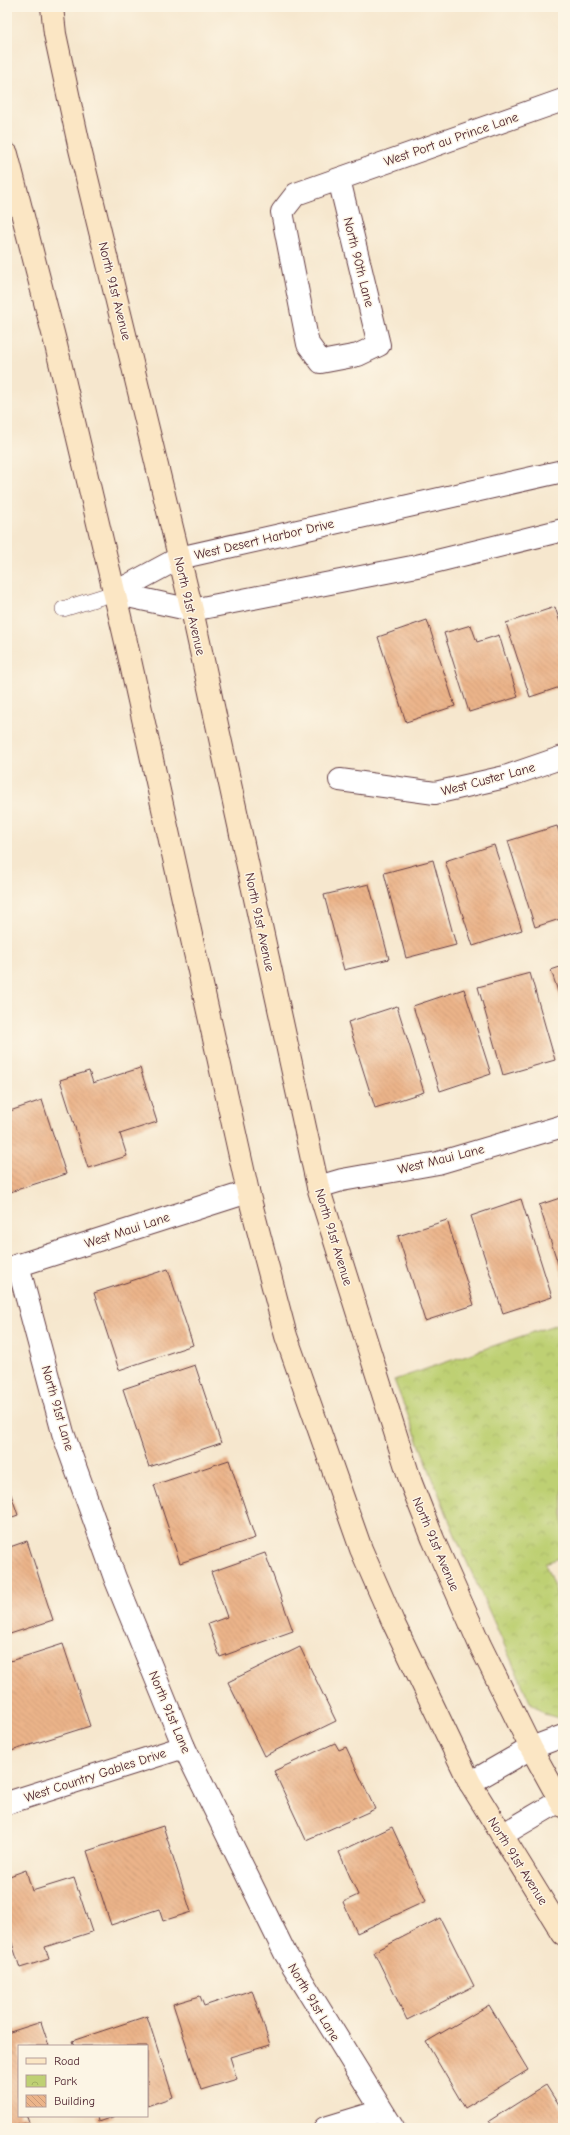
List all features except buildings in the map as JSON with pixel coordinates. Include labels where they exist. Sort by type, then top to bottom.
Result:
[{"type":"main road","name":"North 91st Avenue","points":[[52,7],[55,34],[79,145],[192,610],[318,1187],[411,1483],[433,1539],[480,1645],[531,1748],[562,1802]]},
{"type":"main road","name":"North 91st Avenue","points":[[7,154],[56,341],[248,1192],[286,1336],[361,1549],[438,1718],[470,1783],[563,1934]]},
{"type":"street","name":"West Port au Prince Lane","points":[[379,345],[358,355],[321,362],[308,344],[282,212],[296,194],[563,100]]},
{"type":"street","name":"North 90th Lane","points":[[339,179],[379,345]]},
{"type":"street","name":"West Desert Harbor Drive","points":[[114,593],[179,558],[563,471]]},
{"type":"street","points":[[114,593],[192,610],[417,566],[563,530]]},
{"type":"street","name":"West Custer Lane","points":[[340,780],[435,793],[504,777],[563,757]]},
{"type":"street","name":"West Maui Lane","points":[[318,1187],[342,1180],[438,1163],[563,1126]]},
{"type":"street","name":"West Maui Lane","points":[[12,1267],[248,1192]]},
{"type":"street","name":"North 91st Lane","points":[[12,1267],[63,1433],[115,1578],[184,1747],[285,1953],[387,2119]]},
{"type":"street","points":[[470,1783],[531,1748],[563,1736]]},
{"type":"street","name":"West Country Gables Drive","points":[[7,1803],[184,1747]]},
{"type":"street","points":[[502,1836],[562,1802]]},
{"type":"street","points":[[325,2128],[387,2119]]},
{"type":"lane","points":[[63,609],[114,593]]},
{"type":"green space","points":[[563,1322],[563,1557],[545,1563],[563,1611],[563,1719],[544,1714],[530,1702],[457,1540],[394,1380]]}]
